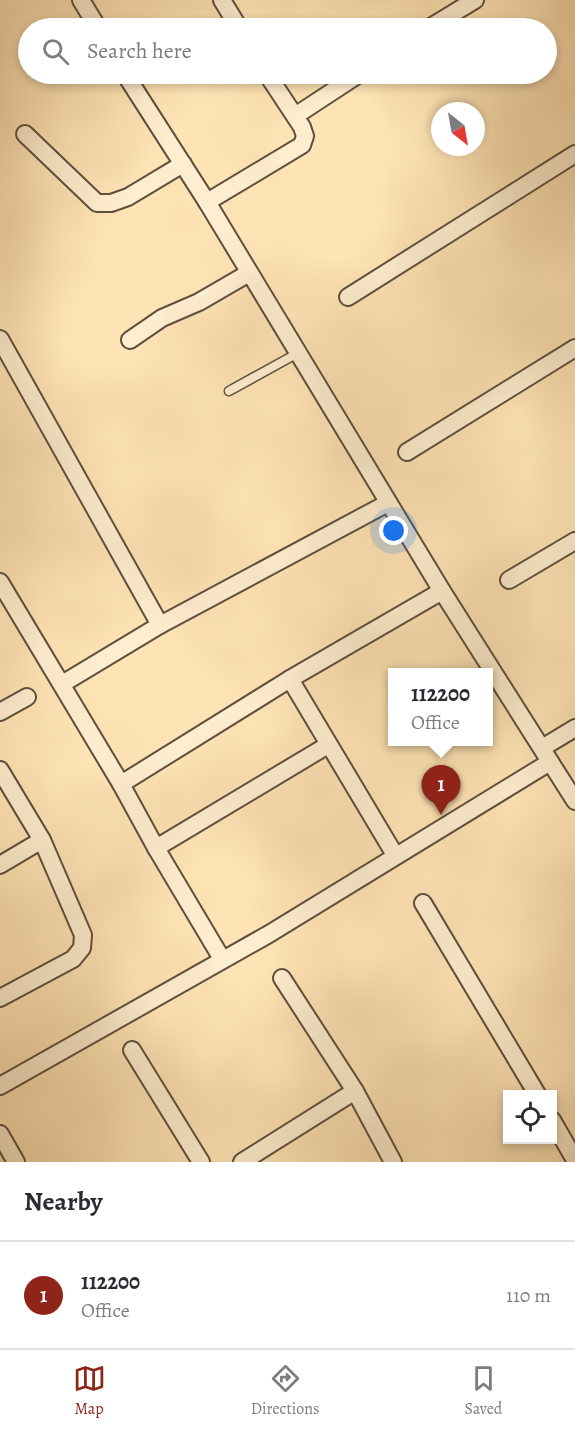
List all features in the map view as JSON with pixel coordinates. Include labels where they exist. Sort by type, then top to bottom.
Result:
[{"type":"street","points":[[81,0],[92,18]]},
{"type":"street","points":[[222,0],[233,18]]},
{"type":"street","points":[[445,18],[475,0]]},
{"type":"street","points":[[131,84],[207,202],[388,503],[491,668]]},
{"type":"street","points":[[207,202],[302,145],[305,136],[302,127],[274,84]]},
{"type":"street","points":[[295,116],[344,84]]},
{"type":"street","points":[[25,134],[97,202],[111,203],[128,196],[183,164]]},
{"type":"street","points":[[348,297],[575,154]]},
{"type":"street","points":[[130,340],[162,318],[200,302],[249,273]]},
{"type":"street","points":[[0,339],[160,625]]},
{"type":"street","points":[[407,452],[575,348]]},
{"type":"street","points":[[62,684],[160,625],[388,503]]},
{"type":"street","points":[[509,580],[575,541]]},
{"type":"street","points":[[0,582],[222,959]]},
{"type":"street","points":[[121,784],[290,679],[442,591]]},
{"type":"street","points":[[493,671],[575,801]]},
{"type":"street","points":[[290,679],[395,855]]},
{"type":"street","points":[[0,712],[27,697]]},
{"type":"street","points":[[0,1086],[268,934],[395,855],[546,755],[575,728]]},
{"type":"street","points":[[156,848],[328,745]]},
{"type":"street","points":[[0,770],[42,840],[84,935],[82,948],[73,959],[0,998]]},
{"type":"street","points":[[0,865],[42,840]]},
{"type":"street","points":[[423,903],[534,1090]]},
{"type":"street","points":[[282,978],[355,1091],[393,1162]]},
{"type":"street","points":[[132,1050],[201,1162]]},
{"type":"street","points":[[243,1162],[355,1091]]},
{"type":"street","points":[[557,1129],[575,1160]]},
{"type":"street","points":[[0,1134],[16,1162]]},
{"type":"lane","points":[[229,391],[298,353]]},
{"type":"place","name":"112200","points":[[441,815]]}]
